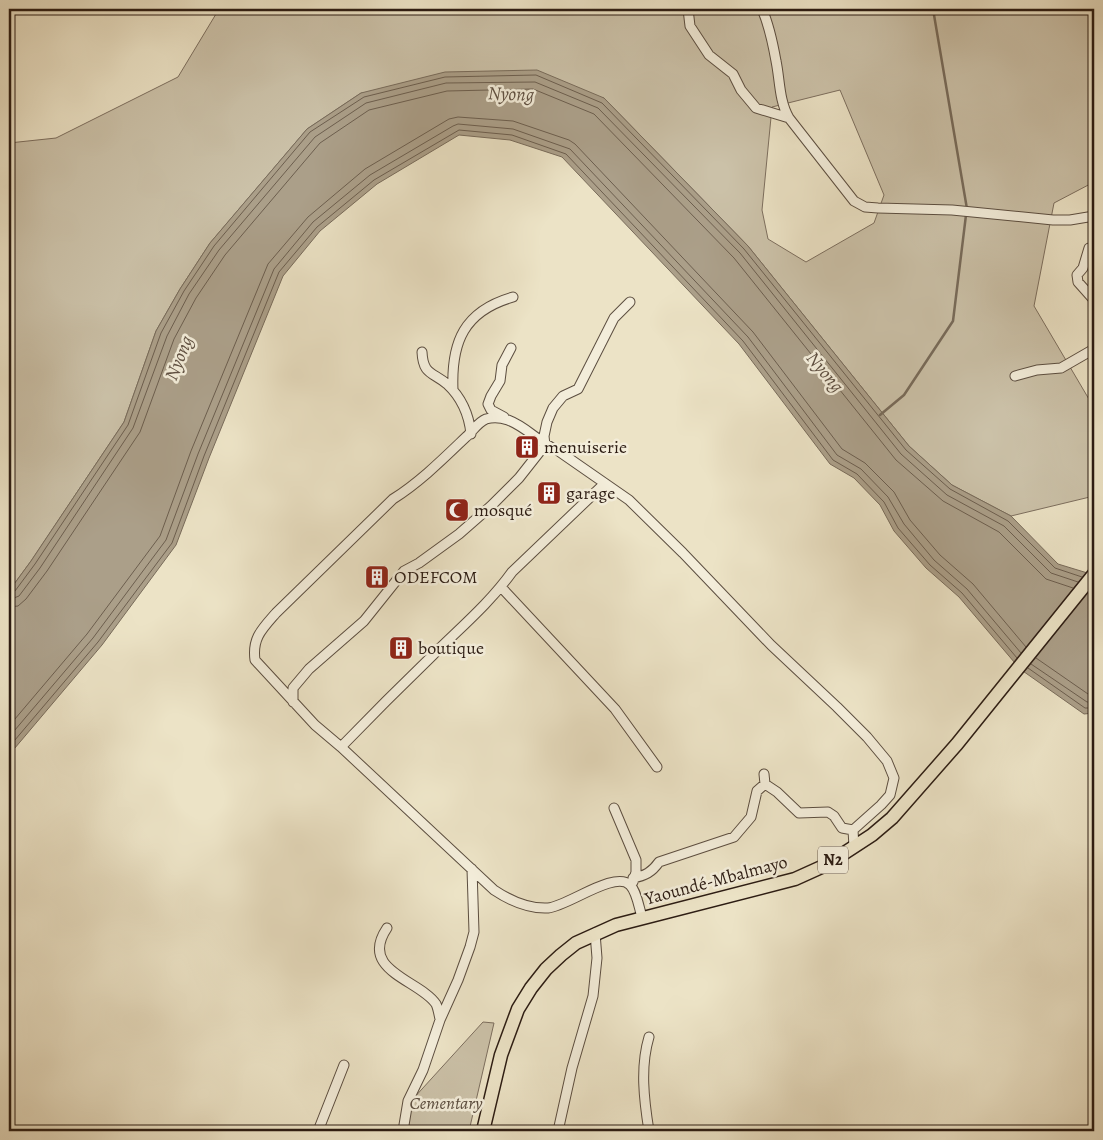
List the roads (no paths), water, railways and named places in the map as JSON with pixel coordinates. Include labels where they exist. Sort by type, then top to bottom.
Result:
[{"type":"highway","name":"Yaoundé-Mbalmayo","points":[[483,1131],[501,1055],[518,1009],[546,969],[576,943],[616,924],[795,879],[826,865],[854,847],[892,818],[957,744],[1094,574]]},
{"type":"street","points":[[688,9],[690,26],[709,55],[733,74],[741,90],[756,108],[789,118]]},
{"type":"street","points":[[762,9],[767,21],[776,61],[784,110],[854,201],[865,207],[872,208],[952,210],[1053,220],[1070,220],[1094,216]]},
{"type":"street","points":[[1089,248],[1083,268],[1078,275],[1078,282],[1094,300]]},
{"type":"street","points":[[453,390],[454,356],[458,341],[465,329],[484,308],[513,297]]},
{"type":"street","points":[[546,445],[544,436],[553,408],[563,396],[578,389],[614,318],[630,302]]},
{"type":"street","points":[[511,348],[502,365],[500,382],[488,404],[491,410],[557,450],[629,500],[771,645],[867,737],[886,761],[894,778],[890,794],[881,805],[853,830]]},
{"type":"street","points":[[1015,376],[1037,370],[1061,368],[1073,363],[1094,349]]},
{"type":"street","points":[[422,352],[423,364],[427,371],[446,383],[453,390],[464,408],[470,421],[471,434]]},
{"type":"street","points":[[508,420],[500,418],[485,420],[480,423],[471,434],[410,488],[393,499],[343,546],[276,613],[260,632],[254,648],[255,660],[315,725],[494,890],[506,898],[537,908],[558,905],[611,882],[624,881],[633,883],[653,871],[659,862],[734,838],[751,817],[757,792],[764,784],[764,774]]},
{"type":"street","points":[[293,702],[293,688],[309,669],[364,621],[404,571],[419,563],[459,534],[512,485],[546,445]]},
{"type":"street","points":[[341,747],[475,616],[512,572],[604,484]]},
{"type":"street","points":[[501,587],[615,709],[657,767]]},
{"type":"street","points":[[764,784],[777,792],[799,813],[828,812],[834,816],[842,828],[853,830]]},
{"type":"street","points":[[614,808],[636,860],[636,872],[633,883],[642,917]]},
{"type":"street","points":[[853,830],[854,847]]},
{"type":"street","points":[[403,1131],[408,1101],[458,980],[474,932],[472,869]]},
{"type":"street","points":[[387,928],[381,937],[382,960],[399,977],[430,998],[436,1005],[440,1020]]},
{"type":"street","points":[[558,1131],[572,1068],[593,996],[597,958],[596,933]]},
{"type":"street","points":[[649,1036],[644,1060],[644,1102],[649,1131]]},
{"type":"street","points":[[318,1131],[344,1065]]},
{"type":"water","name":"Nyong","points":[[537,70],[604,98],[748,246],[909,446],[952,485],[1011,516],[1058,564],[1094,575],[1094,713],[1084,714],[1020,669],[959,597],[926,568],[894,531],[880,505],[854,478],[830,464],[739,344],[562,157],[510,140],[459,135],[377,184],[320,231],[283,276],[176,545],[102,645],[9,755],[9,591],[124,422],[156,331],[180,289],[210,243],[307,129],[361,93],[445,72]]},
{"type":"waterway","points":[[933,9],[967,209]]},
{"type":"waterway","points":[[880,415],[904,395],[953,321],[966,215]]},
{"type":"place","name":"menuiserie","points":[[527,447]]},
{"type":"place","name":"garage","points":[[549,493]]},
{"type":"place","name":"mosqué","points":[[457,510]]},
{"type":"place","name":"ODEFCOM","points":[[377,577]]},
{"type":"place","name":"boutique","points":[[401,648]]},
{"type":"park label","name":"Cementary","points":[[446,1103]]}]
